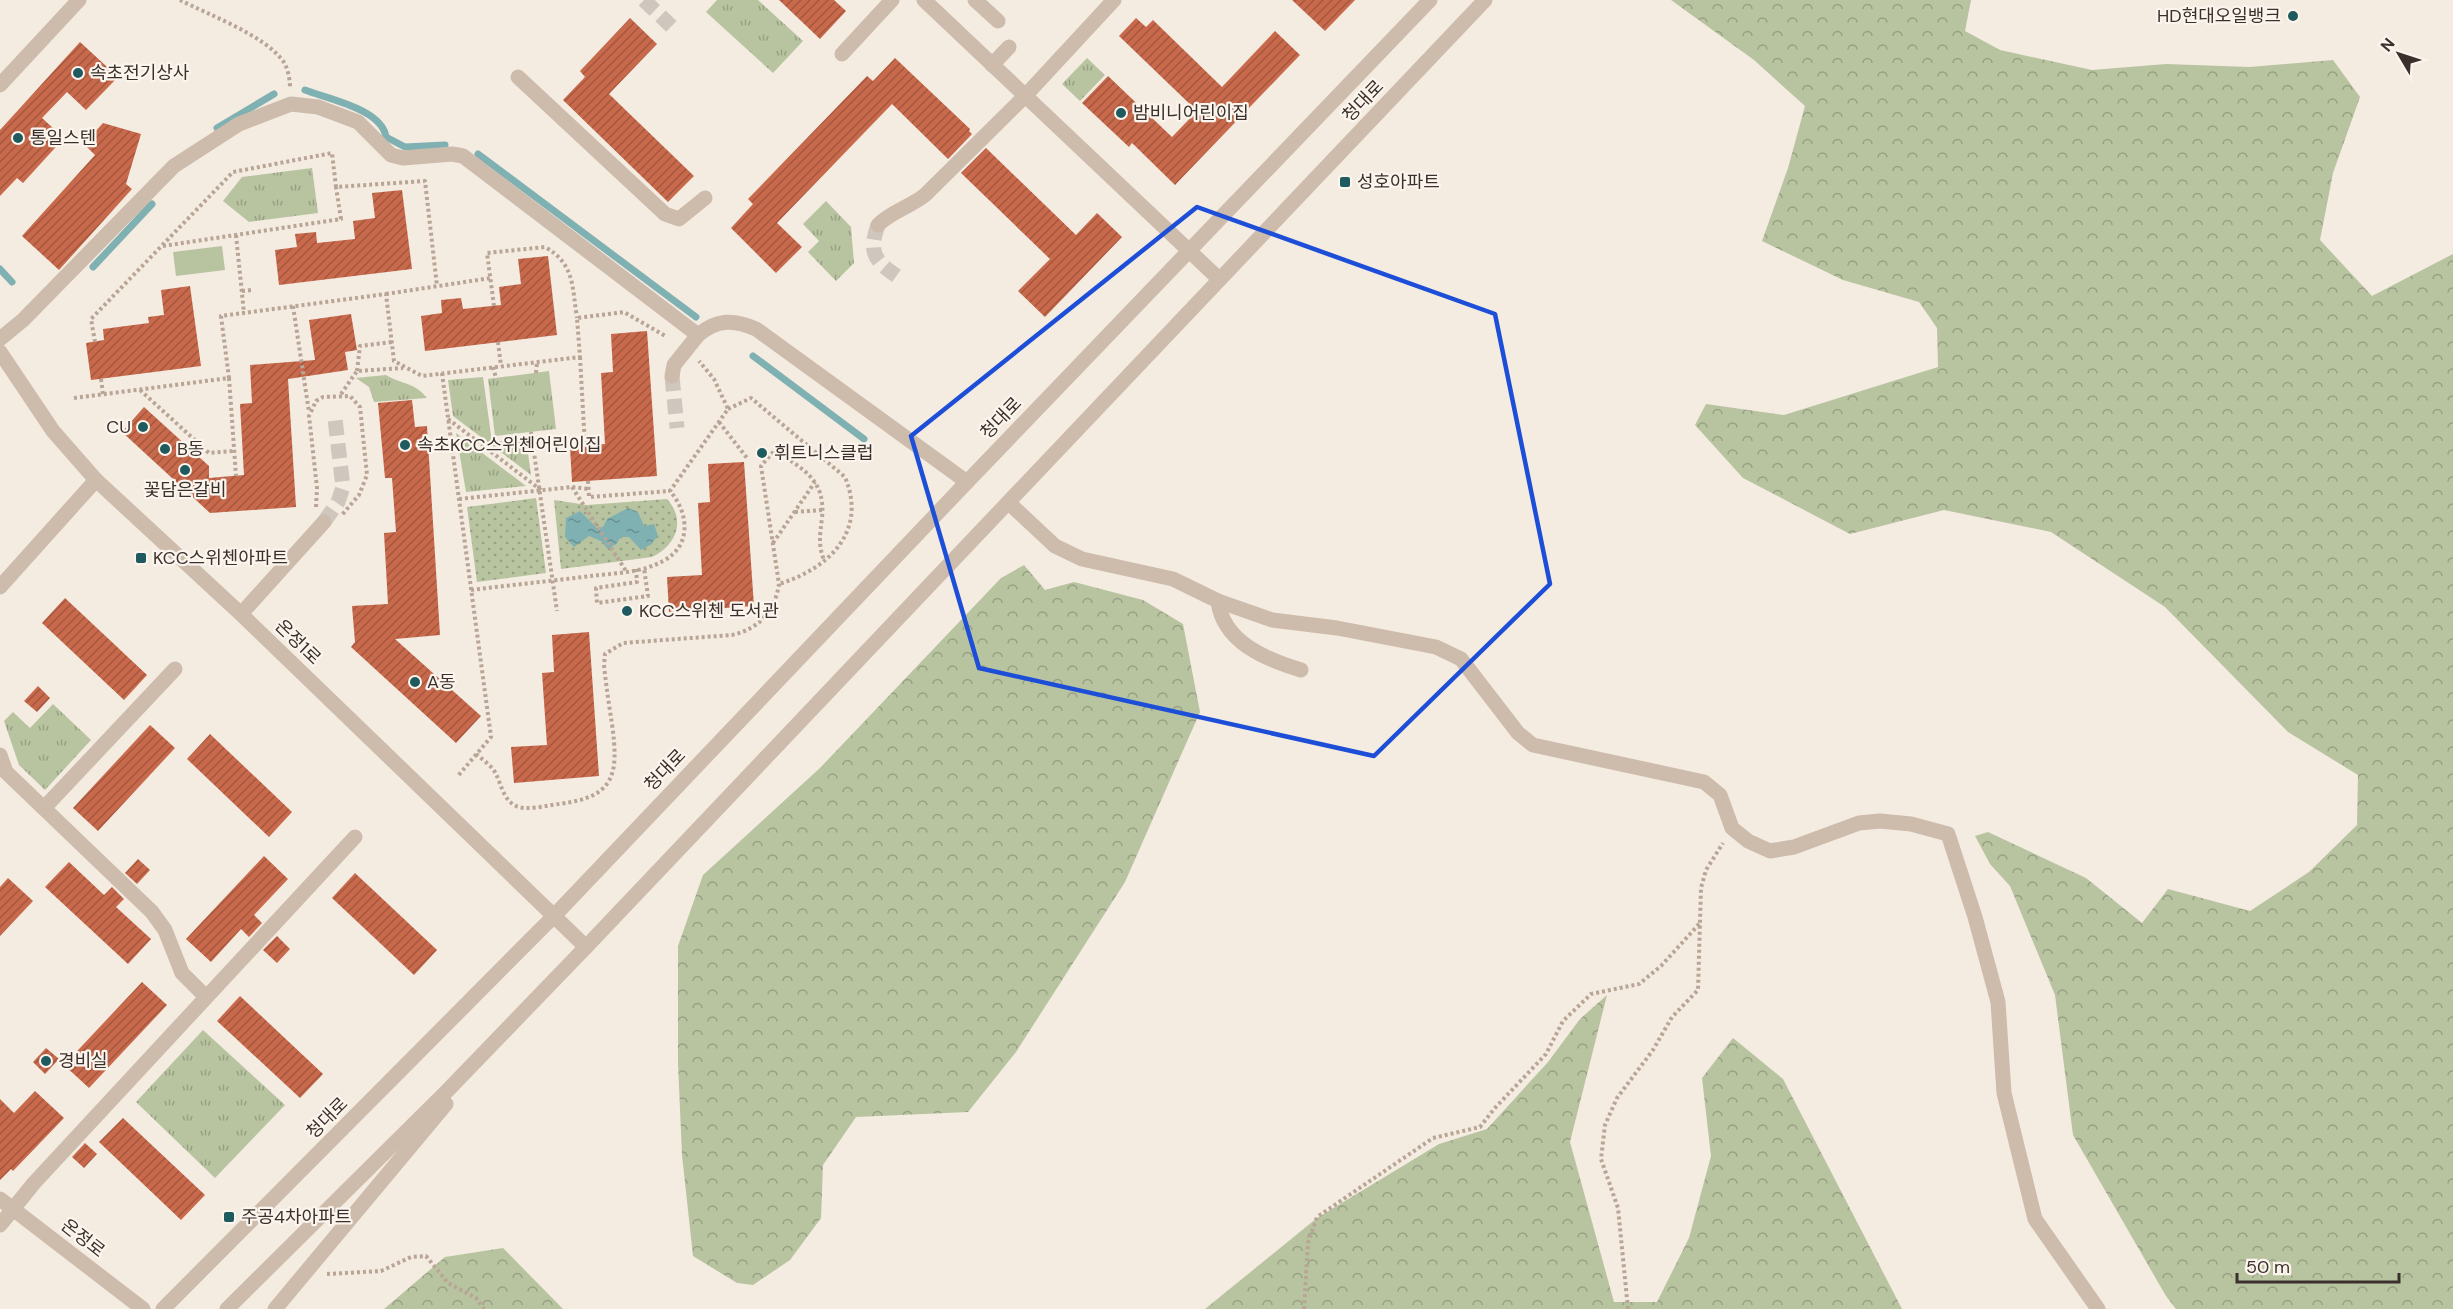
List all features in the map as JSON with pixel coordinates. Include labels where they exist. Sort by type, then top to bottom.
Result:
[{"type":"street","points":[[0,85],[79,0]]},
{"type":"street","points":[[842,54],[892,0]]},
{"type":"street","points":[[924,0],[1219,279]]},
{"type":"street","points":[[975,0],[998,21]]},
{"type":"street","points":[[878,225],[885,217],[907,208],[925,195],[1025,96],[1114,0]]},
{"type":"street","name":"청대로","points":[[163,1309],[553,917],[1430,0]]},
{"type":"street","name":"청대로","points":[[227,1309],[586,947],[1485,0]]},
{"type":"street","points":[[992,64],[1009,47]]},
{"type":"street","points":[[518,77],[665,214],[679,219],[687,215],[705,198]]},
{"type":"street","points":[[0,339],[23,320],[174,166],[239,124],[291,104],[318,107],[358,122],[391,155],[404,158],[452,154],[463,156],[698,335]]},
{"type":"street","points":[[672,376],[674,365],[698,335],[718,322],[732,321],[756,329],[967,482]]},
{"type":"street","name":"온정1로","points":[[0,352],[52,431],[96,480],[241,614],[586,947]]},
{"type":"street","points":[[0,587],[96,480]]},
{"type":"street","points":[[1009,503],[1055,546],[1082,559],[1173,579],[1218,601],[1272,620],[1337,628],[1436,646],[1461,659],[1518,733],[1533,745],[1704,782],[1720,795],[1732,828],[1748,841],[1770,851],[1794,847],[1859,823],[1880,821],[1911,824],[1947,834],[1975,917],[1998,1002],[2004,1093],[2035,1219],[2098,1309]]},
{"type":"street","points":[[241,614],[325,519]]},
{"type":"street","points":[[1218,601],[1220,616],[1232,636],[1284,664],[1301,670]]},
{"type":"street","points":[[44,808],[175,669]]},
{"type":"street","points":[[0,755],[6,772],[152,912],[165,930],[182,973],[206,997]]},
{"type":"street","points":[[0,1225],[6,1203],[206,997],[356,837]]},
{"type":"street","points":[[275,1309],[301,1275],[531,1004]]},
{"type":"street","name":"온정로","points":[[6,1203],[143,1309]]},
{"type":"path","points":[[180,0],[266,45],[283,61],[290,79],[291,104]]},
{"type":"path","points":[[95,342],[91,319],[233,172],[332,153],[341,219],[162,246]]},
{"type":"path","points":[[336,187],[425,181],[437,286]]},
{"type":"path","points":[[236,235],[244,313]]},
{"type":"path","points":[[494,306],[487,252],[545,247],[564,262],[570,274],[577,318],[585,446]]},
{"type":"path","points":[[236,476],[229,378],[221,316],[491,278]]},
{"type":"path","points":[[242,291],[252,290]]},
{"type":"path","points":[[386,294],[394,361],[422,376],[580,357]]},
{"type":"path","points":[[293,306],[318,499],[325,519],[359,495],[367,475],[360,407],[350,396],[341,394],[323,397],[316,402],[309,416]]},
{"type":"path","points":[[577,318],[624,312],[688,348],[714,379],[728,409]]},
{"type":"path","points":[[341,394],[357,371],[360,346],[392,342]]},
{"type":"path","points":[[498,342],[501,366]]},
{"type":"path","points":[[536,373],[537,362]]},
{"type":"path","points":[[493,367],[496,378]]},
{"type":"path","points":[[357,371],[405,368]]},
{"type":"path","points":[[442,374],[491,737],[457,777]]},
{"type":"path","points":[[74,398],[229,378]]},
{"type":"path","points":[[101,379],[103,394]]},
{"type":"path","points":[[140,390],[209,453],[234,451]]},
{"type":"path","points":[[670,491],[728,409],[751,398],[845,477],[852,493],[853,513],[847,532],[824,560],[804,576],[778,584]]},
{"type":"path","points":[[448,419],[542,490]]},
{"type":"path","points":[[718,422],[747,458]]},
{"type":"path","points":[[531,432],[542,490],[557,611]]},
{"type":"path","points":[[476,754],[495,771],[505,795],[515,806],[538,807],[581,801],[594,796],[608,782],[616,767],[604,665],[606,654],[623,643],[746,632],[760,622],[770,610],[776,598],[778,584],[761,466],[775,450],[813,476],[822,510],[819,546],[824,560]]},
{"type":"path","points":[[588,481],[589,497],[670,491]]},
{"type":"path","points":[[772,544],[815,482]]},
{"type":"path","points":[[572,488],[626,571]]},
{"type":"path","points":[[459,500],[542,490],[589,489]]},
{"type":"path","points":[[471,590],[626,571],[644,568],[663,561],[675,553],[683,540],[686,525],[684,511],[670,491]]},
{"type":"path","points":[[794,512],[822,510]]},
{"type":"path","points":[[636,569],[637,582],[596,588],[597,603],[648,596],[644,568]]},
{"type":"path","points":[[1628,1309],[1618,1208],[1600,1159],[1601,1142],[1605,1125],[1617,1098],[1653,1050],[1672,1017],[1698,990],[1701,888],[1706,870],[1732,828]]},
{"type":"path","points":[[1304,1309],[1308,1243],[1317,1217],[1433,1138],[1480,1127],[1546,1054],[1563,1021],[1591,994],[1639,984],[1661,966],[1700,923]]},
{"type":"path","points":[[301,1275],[381,1271],[411,1257],[426,1256],[448,1283],[476,1298],[484,1309]]},
{"type":"highlighted area","points":[[1197,207],[1495,314],[1550,584],[1374,756],[979,668],[911,436]]},
{"type":"green space","points":[[717,0],[758,0],[803,41],[773,73],[706,12]]},
{"type":"green space","points":[[1671,0],[1971,0],[1965,31],[2000,50],[2092,70],[2166,64],[2250,67],[2333,60],[2360,97],[2333,173],[2320,240],[2372,296],[2453,254],[2453,1309],[2176,1309],[2166,1296],[2073,1135],[2055,995],[2010,886],[1990,864],[1975,836],[1988,832],[2086,878],[2142,923],[2168,889],[2250,911],[2309,872],[2357,825],[2358,775],[2288,732],[2165,607],[2051,532],[1944,510],[1850,534],[1743,478],[1695,425],[1706,404],[1784,415],[1938,367],[1937,328],[1919,302],[1843,280],[1762,241],[1788,168],[1805,106],[1754,60]]},
{"type":"green space","points":[[1087,58],[1105,75],[1080,101],[1062,84]]},
{"type":"green space","points":[[312,168],[318,213],[249,222],[223,201],[242,177]]},
{"type":"green space","points":[[826,201],[851,227],[854,263],[836,281],[808,252],[819,241],[803,224]]},
{"type":"green space","points":[[222,246],[225,270],[176,276],[173,252]]},
{"type":"green space","points":[[549,371],[556,429],[495,436],[488,379]]},
{"type":"green space","points":[[386,375],[413,386],[427,398],[374,402],[369,387],[356,378]]},
{"type":"green space","points":[[483,377],[492,442],[526,439],[531,475],[453,416],[448,380]]},
{"type":"green space","points":[[456,433],[526,486],[466,492]]},
{"type":"green space","points":[[536,498],[546,573],[477,582],[467,507]]},
{"type":"green space","points":[[667,499],[673,507],[677,523],[673,539],[661,552],[652,557],[561,569],[554,500],[587,505]]},
{"type":"green space","points":[[1024,565],[1045,590],[1074,582],[1143,600],[1183,624],[1200,712],[1125,882],[1016,1052],[968,1112],[856,1117],[823,1165],[821,1218],[790,1260],[753,1285],[737,1283],[693,1256],[682,1155],[678,1063],[678,946],[703,875],[820,768],[1001,578]]},
{"type":"green space","points":[[53,704],[91,740],[45,790],[19,765],[4,721],[13,712],[30,728]]},
{"type":"green space","points":[[1607,995],[1570,1142],[1614,1302],[1657,1302],[1689,1238],[1711,1156],[1702,1078],[1733,1038],[1783,1079],[1902,1309],[1205,1309],[1317,1218],[1439,1144],[1487,1129],[1548,1062],[1580,1019]]},
{"type":"green space","points":[[203,1030],[285,1105],[215,1178],[136,1102]]},
{"type":"green space","points":[[503,1248],[563,1309],[384,1309],[445,1257]]},
{"type":"water","points":[[628,508],[638,512],[644,526],[654,524],[658,536],[650,545],[641,550],[629,537],[621,537],[608,549],[601,541],[589,536],[574,547],[565,537],[566,518],[580,511],[597,528],[603,527],[607,519]]},
{"type":"building","points":[[779,0],[834,0],[846,11],[820,39]]},
{"type":"building","points":[[1292,0],[1355,0],[1325,31]]},
{"type":"building","points":[[630,18],[657,44],[609,94],[694,176],[668,202],[563,100],[585,77],[580,71]]},
{"type":"building","points":[[1136,18],[1146,27],[1153,20],[1222,87],[1275,31],[1300,55],[1175,185],[1132,143],[1129,147],[1082,103],[1108,76],[1172,137],[1197,111],[1119,36]]},
{"type":"building","points":[[80,42],[118,77],[86,110],[67,92],[42,118],[64,138],[23,183],[17,178],[0,196],[0,130]]},
{"type":"building","points":[[895,58],[970,129],[972,134],[948,159],[892,104],[777,223],[802,247],[776,273],[731,228],[753,204],[748,199],[867,76],[873,81]]},
{"type":"building","points":[[103,123],[141,134],[126,184],[132,189],[59,270],[22,236],[95,155],[84,144]]},
{"type":"building","points":[[986,148],[1076,235],[1097,213],[1122,237],[1045,317],[1018,291],[1050,259],[961,173]]},
{"type":"building","points":[[402,190],[412,269],[279,285],[275,250],[297,247],[295,234],[316,232],[317,243],[355,239],[353,221],[375,218],[372,193]]},
{"type":"building","points":[[548,256],[557,335],[425,351],[421,316],[442,313],[441,300],[461,298],[463,309],[501,305],[499,287],[521,284],[518,259]]},
{"type":"building","points":[[190,286],[201,366],[91,380],[86,343],[104,340],[103,329],[149,323],[148,317],[164,315],[161,290]]},
{"type":"building","points":[[351,314],[357,350],[345,352],[348,370],[288,379],[296,507],[210,513],[122,432],[144,407],[209,466],[209,478],[244,475],[240,404],[252,403],[250,365],[315,360],[309,320]]},
{"type":"building","points":[[647,331],[657,476],[572,482],[570,447],[605,444],[601,373],[613,372],[611,334]]},
{"type":"building","points":[[412,400],[415,427],[427,426],[440,635],[395,639],[481,716],[456,743],[351,647],[355,642],[352,606],[388,604],[384,533],[396,532],[392,478],[385,478],[378,403]]},
{"type":"building","points":[[744,462],[754,606],[669,612],[667,577],[702,575],[698,503],[710,502],[708,464]]},
{"type":"building","points":[[65,598],[147,675],[124,700],[42,623]]},
{"type":"building","points":[[589,632],[599,776],[514,783],[511,747],[547,745],[542,673],[554,672],[552,635]]},
{"type":"building","points":[[38,686],[50,698],[37,712],[24,701]]},
{"type":"building","points":[[150,725],[175,748],[98,831],[73,808]]},
{"type":"building","points":[[210,734],[292,812],[269,837],[187,759]]},
{"type":"building","points":[[264,856],[288,879],[254,915],[262,923],[249,937],[241,929],[211,962],[186,939]]},
{"type":"building","points":[[138,859],[150,870],[137,884],[125,873]]},
{"type":"building","points":[[69,862],[104,895],[112,887],[124,899],[116,907],[151,939],[128,964],[45,887]]},
{"type":"building","points":[[355,873],[437,950],[414,975],[332,898]]},
{"type":"building","points":[[8,878],[33,901],[0,936],[0,887]]},
{"type":"building","points":[[277,936],[290,949],[277,963],[263,950]]},
{"type":"building","points":[[142,982],[167,1005],[89,1088],[64,1065]]},
{"type":"building","points":[[240,996],[323,1074],[300,1098],[217,1021]]},
{"type":"building","name":"경비실","points":[[46,1048],[59,1059],[45,1074],[33,1062]]},
{"type":"building","points":[[35,1091],[64,1118],[13,1171],[11,1169],[0,1180],[0,1099],[14,1113]]},
{"type":"building","points":[[123,1118],[205,1195],[181,1220],[99,1142]]},
{"type":"building","points":[[85,1143],[97,1154],[84,1168],[72,1157]]},
{"type":"waterway","points":[[305,90],[365,112],[382,127],[386,137],[405,147],[445,145]]},
{"type":"waterway","points":[[217,128],[274,94]]},
{"type":"waterway","points":[[478,154],[696,317]]},
{"type":"waterway","points":[[93,267],[152,204]]},
{"type":"waterway","points":[[0,269],[12,282]]},
{"type":"waterway","points":[[753,356],[864,439]]},
{"type":"tunnel","points":[[644,0],[673,28]]},
{"type":"tunnel","points":[[878,225],[874,244],[876,257],[880,263],[901,279]]},
{"type":"tunnel","points":[[672,376],[677,428]]},
{"type":"tunnel","points":[[324,522],[338,502],[343,487],[335,419]]},
{"type":"place","name":"HD현대오일뱅크","points":[[2293,16]]},
{"type":"place","name":"속초전기상사","points":[[78,73]]},
{"type":"place","name":"밤비니어린이집","points":[[1121,113]]},
{"type":"place","name":"통일스텐","points":[[18,138]]},
{"type":"place","name":"성호아파트","points":[[1345,182]]},
{"type":"place","name":"CU","points":[[143,427]]},
{"type":"place","name":"속초KCC스위첸어린이집","points":[[405,445]]},
{"type":"place","name":"B동","points":[[165,449]]},
{"type":"place","name":"휘트니스클럽","points":[[762,453]]},
{"type":"place","name":"꽃담은갈비","points":[[185,470]]},
{"type":"place","name":"KCC스위첸아파트","points":[[141,558]]},
{"type":"place","name":"KCC스위첸 도서관","points":[[627,611]]},
{"type":"place","name":"A동","points":[[415,682]]},
{"type":"place","name":"경비실","points":[[46,1061]]},
{"type":"place","name":"주공4차아파트","points":[[229,1217]]}]
